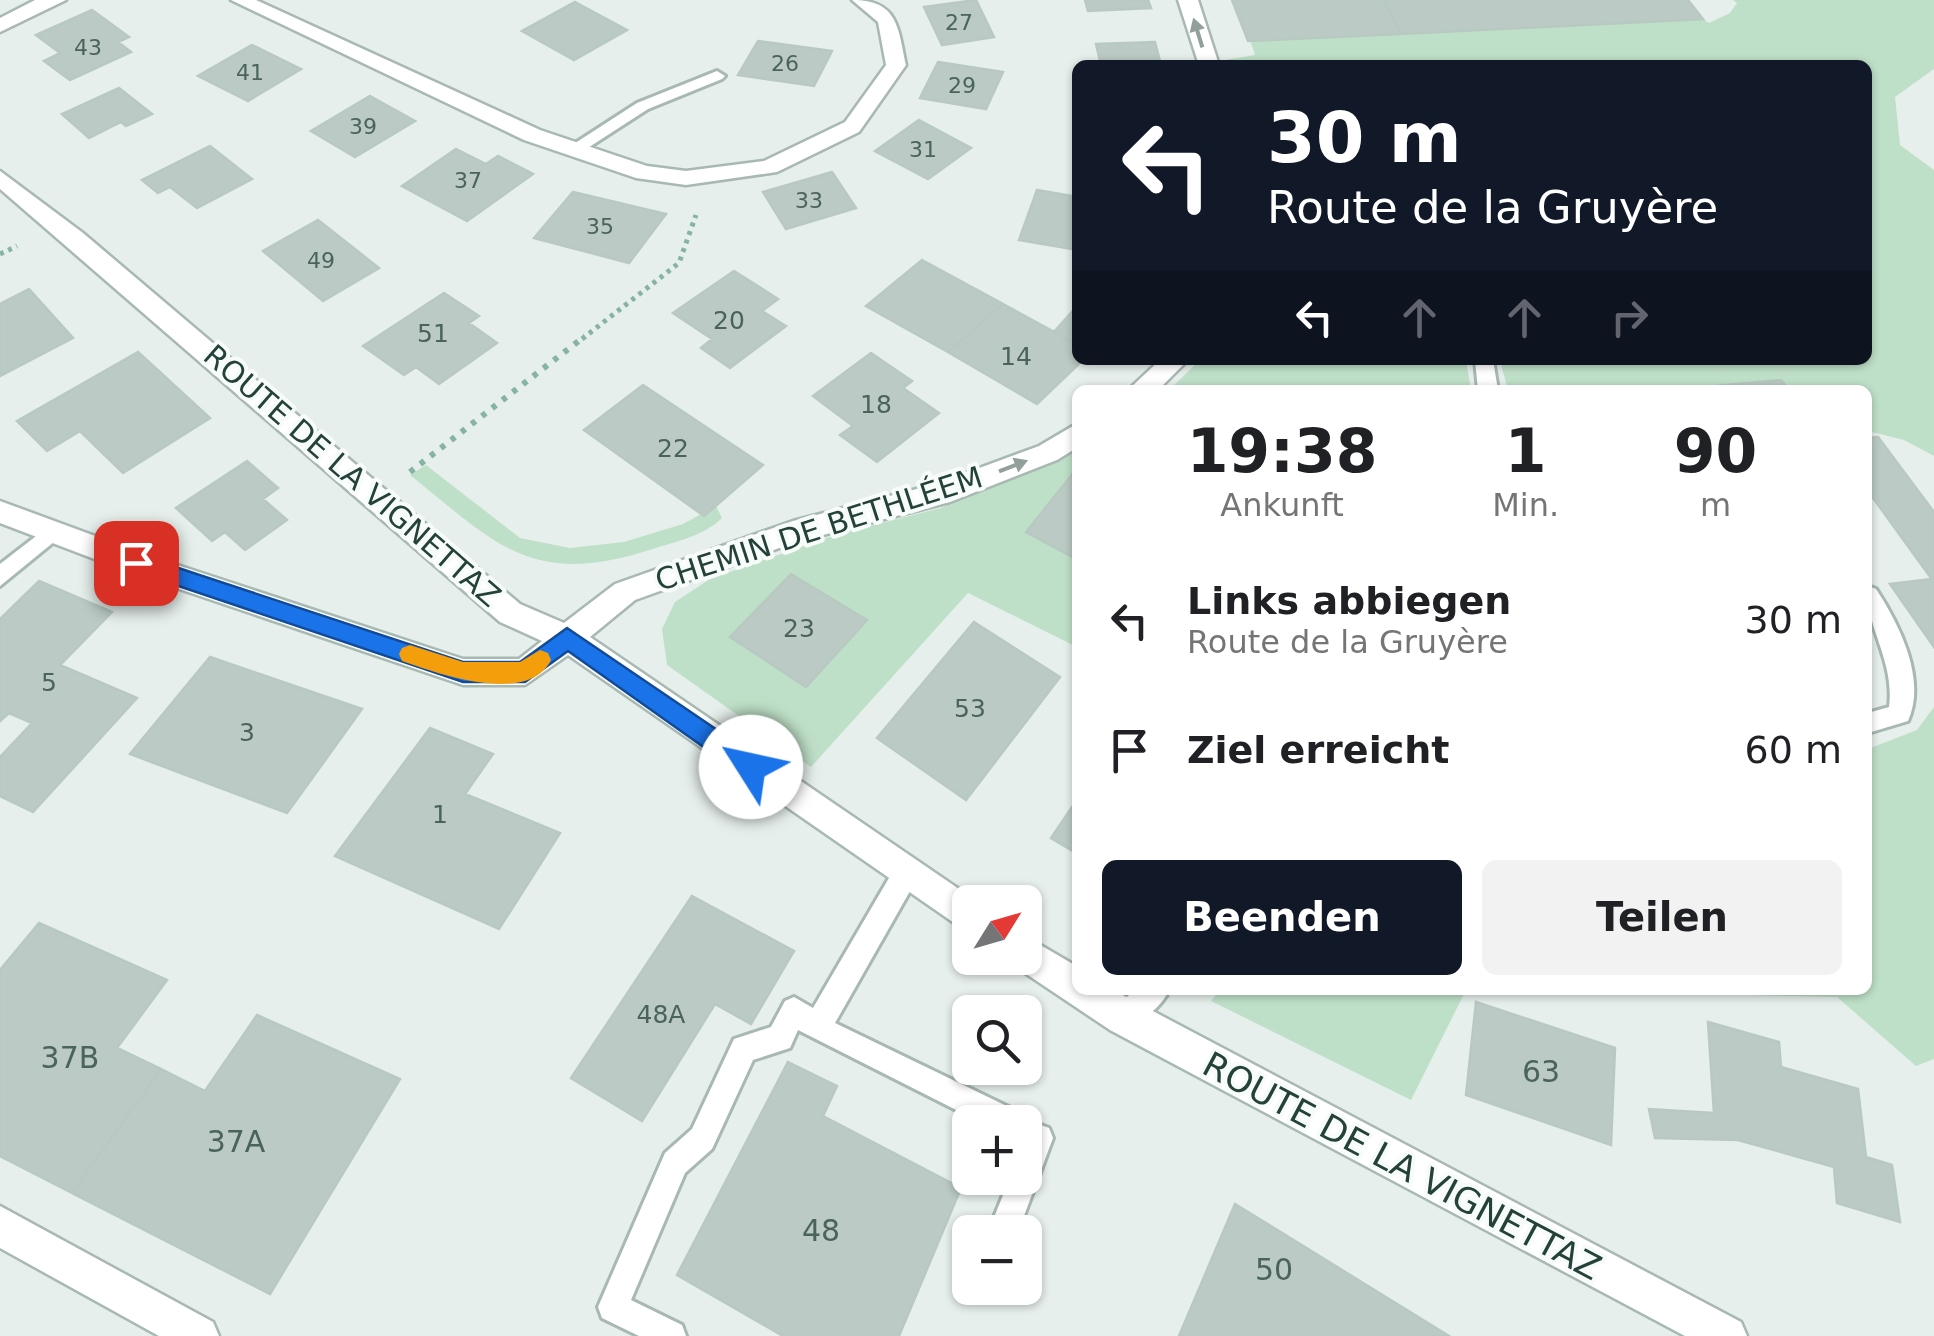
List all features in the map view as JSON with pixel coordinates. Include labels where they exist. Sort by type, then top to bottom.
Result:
[{"type":"street","points":[[0,26],[35,6],[56,0]]},
{"type":"street","points":[[241,0],[532,135],[644,173],[686,178],[770,167],[852,128],[896,64],[886,20],[862,0]]},
{"type":"street","points":[[1188,0],[1206,60]]},
{"type":"street","name":"ROUTE DE LA VIGNETTAZ","points":[[0,178],[162,312],[510,613],[567,638],[952,905]]},
{"type":"street","points":[[1148,385],[1170,365]]},
{"type":"street","name":"CHEMIN DE BETHLÉEM","points":[[0,512],[136,563],[463,672],[525,672],[625,592],[793,532],[940,494],[1048,453],[1072,437]]},
{"type":"street","name":"ROUTE DE LA VIGNETTAZ","points":[[1042,964],[1072,984]]},
{"type":"street","name":"ROUTE DE LA VIGNETTAZ","points":[[1088,995],[1122,1017],[1727,1336]]},
{"type":"street","points":[[0,1226],[198,1336]]},
{"type":"lane","points":[[574,149],[607,125],[671,90],[716,76]]},
{"type":"lane","points":[[0,577],[53,531]]},
{"type":"lane","points":[[1872,600],[1887,622],[1905,689],[1900,714],[1872,723]]},
{"type":"lane","points":[[816,1028],[905,874]]},
{"type":"lane","points":[[1122,1017],[1150,995]]},
{"type":"lane","points":[[671,1336],[614,1307],[675,1163],[702,1140],[744,1049],[780,1038],[794,1010],[816,1028],[973,1105]]},
{"type":"path","points":[[422,462],[679,264],[701,201]]},
{"type":"green space","points":[[1733,0],[1934,0],[1934,69],[1895,97],[1900,145],[1934,170],[1934,456],[1904,440],[1872,432],[1872,385],[1785,385],[1781,380],[1726,385],[1507,385],[1501,365],[1872,365],[1872,60],[1225,60],[1255,55],[1250,40],[1703,19],[1709,23],[1730,13],[1737,3]]},
{"type":"green space","points":[[1195,365],[1467,365],[1470,385],[1174,385]]},
{"type":"green space","points":[[1072,453],[1072,645],[968,593],[811,767],[667,665],[662,629],[675,602],[710,579],[838,534],[941,508]]},
{"type":"green space","points":[[426,465],[520,538],[570,548],[624,542],[683,524],[716,506],[722,518],[690,537],[611,560],[576,564],[546,561],[494,540],[410,475]]},
{"type":"green space","points":[[1934,707],[1934,1059],[1916,1066],[1837,997],[1741,995],[1872,995],[1872,747],[1917,730]]},
{"type":"green space","points":[[1216,995],[1464,995],[1411,1100],[1211,1001]]},
{"type":"building","points":[[976,0],[994,37],[942,45],[924,7]]},
{"type":"building","points":[[1085,0],[1148,0],[1151,8],[1088,11]]},
{"type":"building","points":[[1232,0],[1384,0],[1401,34],[1248,41]]},
{"type":"building","points":[[1384,0],[1688,0],[1703,19],[1401,34]]},
{"type":"building","points":[[575,2],[627,30],[574,60],[522,31]]},
{"type":"building","points":[[92,10],[129,37],[118,42],[131,52],[70,80],[44,61],[60,53],[36,35]]},
{"type":"building","points":[[758,41],[832,51],[814,86],[738,75]]},
{"type":"building","points":[[1155,42],[1160,60],[1100,60],[1096,44]]},
{"type":"building","points":[[252,45],[301,69],[248,101],[198,76]]},
{"type":"building","points":[[938,62],[1003,72],[986,109],[920,98]]},
{"type":"building","points":[[119,88],[152,114],[126,126],[121,122],[89,138],[62,114]]},
{"type":"building","points":[[370,96],[415,121],[355,157],[311,131]]},
{"type":"building","points":[[919,120],[971,148],[928,179],[875,151]]},
{"type":"building","points":[[210,146],[252,179],[197,208],[170,187],[158,193],[142,180]]},
{"type":"building","points":[[456,149],[486,164],[498,156],[533,174],[467,221],[402,186]]},
{"type":"building","points":[[832,172],[856,208],[786,229],[763,192]]},
{"type":"building","points":[[1037,190],[1072,196],[1072,249],[1019,240]]},
{"type":"building","points":[[573,192],[666,214],[629,263],[534,238]]},
{"type":"building","points":[[318,220],[379,268],[323,301],[263,251]]},
{"type":"building","points":[[922,260],[1003,304],[948,352],[866,306]]},
{"type":"building","points":[[734,271],[778,299],[762,311],[786,326],[730,368],[701,348],[712,339],[673,313]]},
{"type":"building","points":[[29,289],[73,338],[0,376],[0,304]]},
{"type":"building","points":[[444,293],[479,316],[469,323],[497,343],[439,384],[416,367],[404,375],[363,346]]},
{"type":"building","points":[[1003,304],[1072,342],[1072,365],[1078,365],[1037,404],[948,352]]},
{"type":"building","points":[[1072,312],[1072,342],[1054,332]]},
{"type":"building","points":[[138,352],[210,418],[123,473],[80,431],[47,451],[17,421]]},
{"type":"building","points":[[871,353],[912,381],[903,388],[939,413],[877,462],[840,435],[853,426],[813,396]]},
{"type":"building","points":[[1781,380],[1785,385],[1726,385]]},
{"type":"building","points":[[643,385],[763,465],[704,516],[584,430]]},
{"type":"building","points":[[1878,437],[1934,512],[1934,582],[1872,497],[1872,438]]},
{"type":"building","points":[[247,461],[278,488],[263,499],[287,520],[245,550],[225,532],[212,541],[176,508]]},
{"type":"building","points":[[1072,474],[1072,557],[1026,532]]},
{"type":"building","points":[[791,574],[867,620],[806,687],[730,637]]},
{"type":"building","points":[[1931,579],[1934,582],[1934,647],[1890,584]]},
{"type":"building","points":[[39,581],[112,612],[60,665],[137,698],[33,812],[0,796],[0,757],[32,723],[9,713],[0,721],[0,619]]},
{"type":"building","points":[[974,622],[1060,677],[966,800],[877,738]]},
{"type":"building","points":[[210,657],[362,709],[287,813],[130,754]]},
{"type":"building","points":[[430,728],[493,754],[465,794],[560,833],[499,929],[335,856]]},
{"type":"building","points":[[1072,807],[1072,850],[1051,838]]},
{"type":"building","points":[[692,896],[794,951],[751,1024],[715,1004],[642,1121],[571,1078]]},
{"type":"building","points":[[39,923],[167,980],[117,1048],[161,1069],[72,1193],[0,1156],[0,970]]},
{"type":"building","points":[[1476,1002],[1615,1048],[1611,1145],[1466,1095]]},
{"type":"building","points":[[257,1015],[400,1079],[270,1294],[72,1193],[161,1069],[205,1091]]},
{"type":"building","points":[[1708,1022],[1779,1042],[1781,1067],[1858,1089],[1866,1157],[1892,1165],[1900,1222],[1837,1203],[1834,1167],[1738,1140],[1655,1138],[1649,1109],[1714,1113]]},
{"type":"building","points":[[788,1062],[837,1086],[823,1116],[952,1183],[952,1195],[958,1195],[899,1336],[783,1336],[677,1275]]},
{"type":"building","points":[[1235,1204],[1449,1336],[1179,1336]]},
{"type":"slow traffic","points":[[410,654],[463,672],[525,672],[540,660]]},
{"type":"route","points":[[136,563],[463,672],[525,672],[567,638],[751,767]]}]
